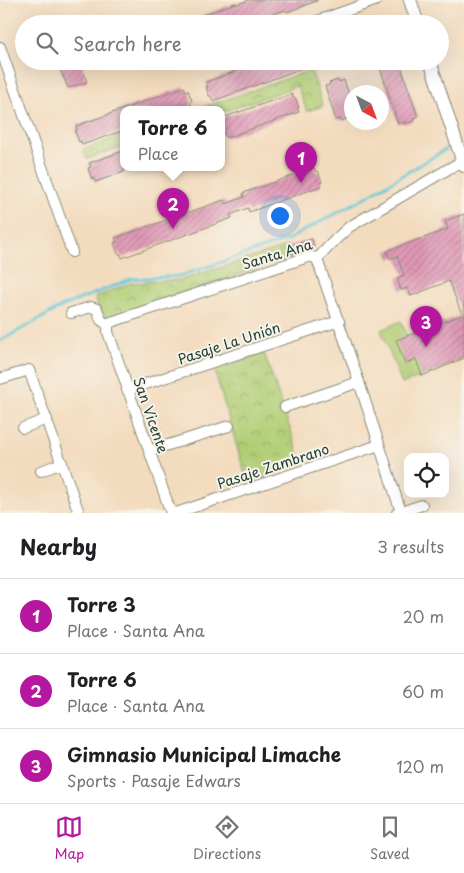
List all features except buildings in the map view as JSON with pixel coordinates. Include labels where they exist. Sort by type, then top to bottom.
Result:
[{"type":"street","points":[[334,15],[377,0]]},
{"type":"street","points":[[410,0],[415,15]]},
{"type":"street","points":[[0,46],[72,252]]},
{"type":"street","points":[[433,70],[463,164]]},
{"type":"street","name":"Santa Ana","points":[[108,325],[111,322],[308,257],[317,259],[349,227],[463,164]]},
{"type":"street","points":[[317,259],[360,382],[399,512],[422,506]]},
{"type":"street","points":[[71,313],[91,307],[97,309],[101,320],[108,325]]},
{"type":"street","name":"Pasaje La Unión","points":[[127,390],[339,321]]},
{"type":"street","name":"San Vicente","points":[[108,325],[108,332],[127,390],[171,513]]},
{"type":"street","points":[[0,380],[29,370],[79,513]]},
{"type":"street","points":[[285,406],[360,382]]},
{"type":"street","points":[[23,428],[47,419]]},
{"type":"street","points":[[149,451],[228,426]]},
{"type":"street","name":"Pasaje Zambrano","points":[[176,513],[379,445]]},
{"type":"street","points":[[41,471],[62,463]]},
{"type":"green space","points":[[311,70],[323,106],[307,111],[297,86],[225,111],[225,106],[207,106]]},
{"type":"green space","points":[[120,136],[120,147],[87,159],[83,149]]},
{"type":"green space","points":[[288,246],[292,257],[108,318],[101,312],[95,297],[131,283],[181,280]]},
{"type":"green space","points":[[464,315],[464,359],[402,384],[381,330],[401,321],[407,336]]},
{"type":"green space","points":[[264,353],[302,464],[247,481],[214,369]]},
{"type":"waterway","points":[[0,341],[63,306],[131,279],[180,276],[287,240],[366,197],[448,148],[453,143]]},
{"type":"place","name":"Torre 3","points":[[301,183]]},
{"type":"place","name":"Torre 6","points":[[173,229]]},
{"type":"place","name":"Gimnasio Municipal Limache","points":[[426,347]]}]
